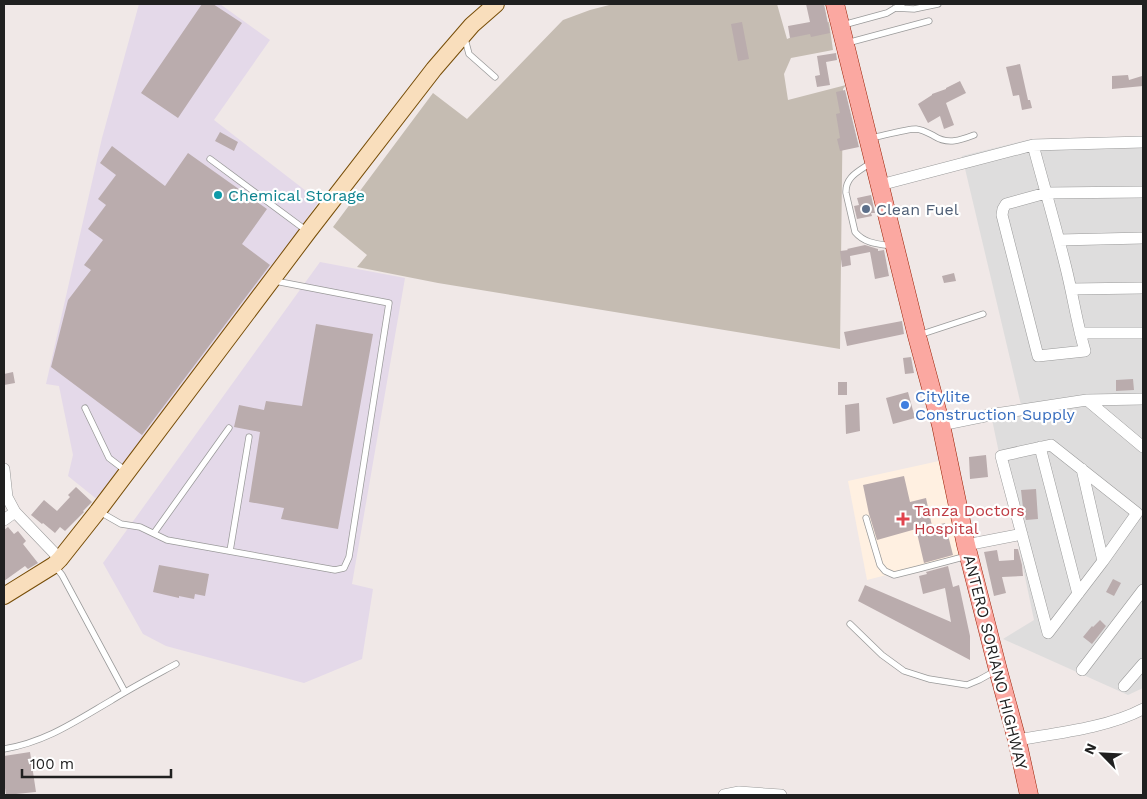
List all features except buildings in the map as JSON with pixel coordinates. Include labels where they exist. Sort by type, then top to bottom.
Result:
[{"type":"main road","name":"ANTERO SORIANO HIGHWAY","points":[[835,4],[940,425],[968,550],[1030,795]]},
{"type":"street","points":[[4,596],[57,562],[98,511],[308,232],[434,69],[472,25],[496,4]]},
{"type":"street","points":[[880,185],[1033,145],[1143,142]]},
{"type":"street","points":[[1033,145],[1046,193],[1059,240],[1085,351],[1038,356],[1002,215],[1003,208],[1006,204],[1046,193],[1143,192]]},
{"type":"street","points":[[1059,240],[1143,238]]},
{"type":"street","points":[[1071,289],[1143,288]]},
{"type":"street","points":[[1080,333],[1143,333]]},
{"type":"street","points":[[940,425],[994,414],[1087,400],[1143,398]]},
{"type":"street","points":[[1087,400],[1143,446]]},
{"type":"street","points":[[1051,445],[1082,470],[1137,513],[1048,633],[1001,456],[1051,445]]},
{"type":"street","points":[[1040,447],[1078,594]]},
{"type":"street","points":[[4,469],[7,497],[15,512],[57,562]]},
{"type":"street","points":[[1082,470],[1103,561]]},
{"type":"street","points":[[4,520],[15,512]]},
{"type":"street","points":[[968,550],[1022,534]]},
{"type":"street","points":[[1082,670],[1143,590]]},
{"type":"street","points":[[1124,686],[1143,664]]},
{"type":"street","points":[[1017,740],[1114,721],[1143,709]]},
{"type":"street","points":[[724,795],[739,792],[781,795]]},
{"type":"lane","points":[[841,26],[887,14],[902,4]]},
{"type":"lane","points":[[894,8],[914,9],[938,4]]},
{"type":"lane","points":[[845,43],[929,21]]},
{"type":"lane","points":[[464,34],[469,54],[495,77]]},
{"type":"lane","points":[[868,138],[914,129],[925,130],[936,138],[946,141],[958,141],[974,135]]},
{"type":"lane","points":[[210,159],[308,232]]},
{"type":"lane","points":[[874,161],[847,181],[846,193],[859,237],[867,242],[895,247]]},
{"type":"lane","points":[[98,511],[121,524],[140,527],[168,540],[335,570],[344,568],[349,557],[390,303],[273,280]]},
{"type":"lane","points":[[917,336],[983,314]]},
{"type":"lane","points":[[86,408],[109,458],[127,472]]},
{"type":"lane","points":[[154,533],[228,428]]},
{"type":"lane","points":[[230,551],[249,437]]},
{"type":"lane","points":[[866,518],[880,565],[890,573],[894,574],[918,569],[968,550]]},
{"type":"lane","points":[[57,562],[125,692]]},
{"type":"lane","points":[[850,624],[882,655],[904,671],[912,674],[966,685],[998,670]]},
{"type":"lane","points":[[4,749],[21,746],[54,734],[176,664]]},
{"type":"shaded area","points":[[139,4],[220,4],[270,40],[214,120],[319,201],[276,263],[99,501],[68,476],[73,455],[59,386],[46,384],[102,138]]},
{"type":"shaded area","points":[[613,4],[777,4],[787,39],[829,22],[833,50],[791,58],[784,74],[788,100],[846,85],[843,89],[840,349],[438,283],[357,267],[367,255],[333,227],[433,93],[467,119],[563,20]]},
{"type":"shaded area","points":[[1143,137],[1143,688],[1128,695],[1003,639],[1034,620],[990,410],[1021,405],[962,156],[1031,139]]},
{"type":"shaded area","points":[[320,262],[405,278],[352,584],[373,589],[362,659],[304,683],[166,646],[143,634],[103,563]]},
{"type":"shaded area","name":"Tanza Doctors Hospital","points":[[939,461],[960,556],[867,580],[848,481]]},
{"type":"place","name":"Chemical Storage","points":[[218,195]]},
{"type":"place","name":"Clean Fuel","points":[[866,209]]},
{"type":"place","name":"Citylite Construction Supply","points":[[905,405]]},
{"type":"place","name":"Tanza Doctors Hospital","points":[[903,519]]}]
